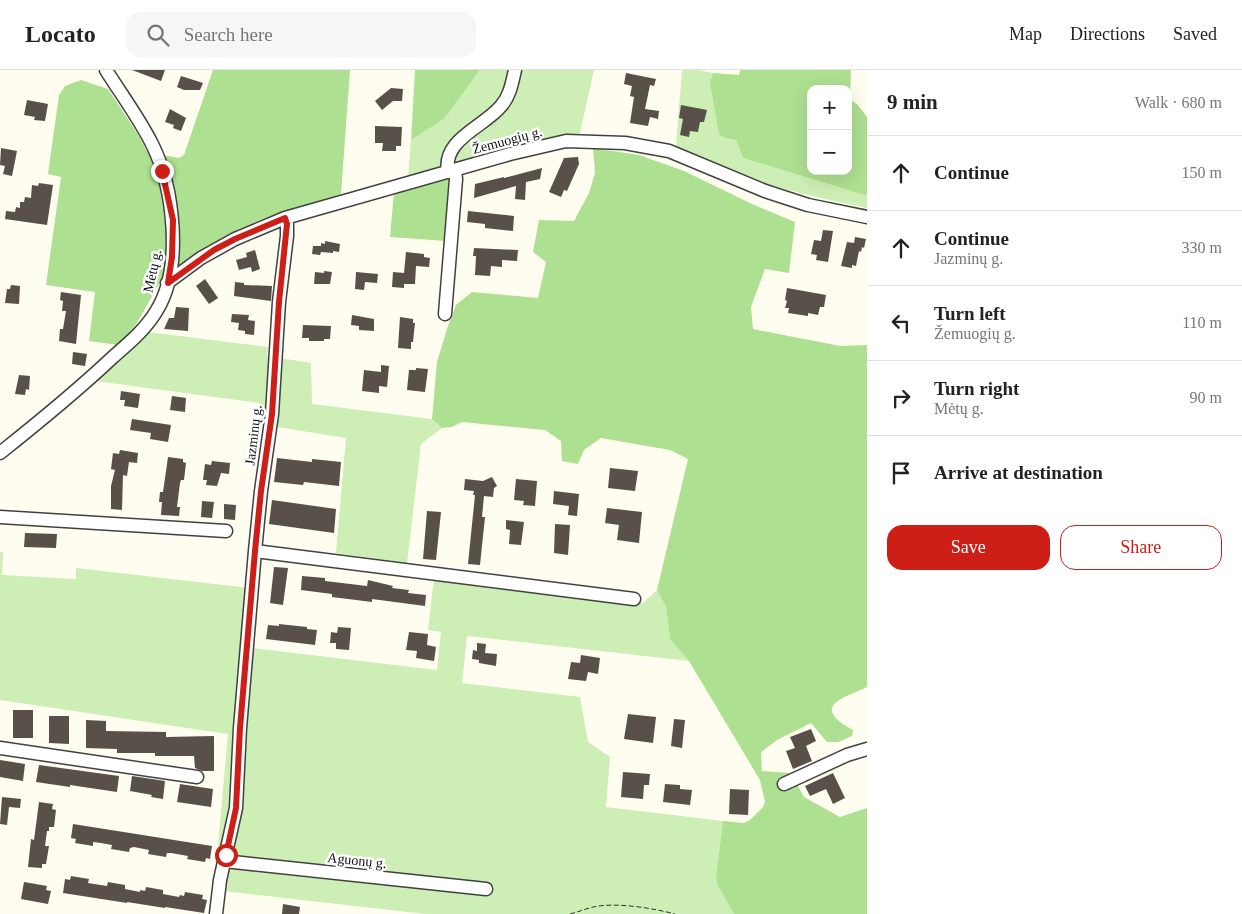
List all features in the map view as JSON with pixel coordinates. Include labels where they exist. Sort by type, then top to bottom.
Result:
[{"type":"street","name":"Mėtų g.","points":[[0,453],[68,398],[142,331],[158,308],[168,283],[172,257],[173,220],[162,171],[152,145],[106,70]]},
{"type":"street","points":[[445,314],[456,179],[446,162],[454,145],[502,106],[510,92],[515,70]]},
{"type":"street","name":"Žemuogių g.","points":[[168,283],[201,258],[228,243],[285,218],[566,141],[625,144],[669,151],[765,192],[808,205],[867,217]]},
{"type":"street","name":"Jazminų g.","points":[[216,914],[224,861],[236,808],[240,728],[255,551],[272,414],[279,302],[287,224],[285,218]]},
{"type":"street","points":[[0,517],[226,531]]},
{"type":"street","points":[[255,551],[634,599]]},
{"type":"street","points":[[0,748],[197,777]]},
{"type":"street","points":[[784,784],[867,749]]},
{"type":"street","name":"Aguonų g.","points":[[224,861],[486,889]]},
{"type":"path","points":[[570,914],[594,907],[618,906],[662,910],[675,914]]},
{"type":"green space","points":[[213,70],[350,70],[341,194],[238,229],[176,268],[160,282],[137,323],[118,345],[89,341],[95,292],[46,285],[61,177],[48,174],[59,95],[65,86],[81,80],[108,89],[139,136],[147,152],[179,158],[184,155]]},
{"type":"green space","points":[[415,70],[480,70],[444,119],[411,140]]},
{"type":"green space","points":[[480,70],[594,70],[579,137],[408,178],[411,140],[444,119]]},
{"type":"green space","points":[[682,70],[713,73],[713,98],[725,138],[736,140],[743,158],[867,196],[867,208],[807,195],[748,178],[706,161],[676,146]]},
{"type":"green space","points":[[740,70],[851,70],[850,85],[807,85],[807,175],[852,175],[852,101],[857,104],[867,117],[867,196],[743,158],[736,140],[725,138],[719,134],[710,83],[713,73],[739,75]]},
{"type":"green space","points":[[593,148],[639,155],[684,171],[752,204],[795,222],[789,273],[765,269],[751,307],[753,329],[840,346],[867,345],[867,687],[840,700],[834,704],[832,709],[840,722],[853,730],[852,736],[838,742],[827,742],[811,723],[777,740],[761,752],[762,771],[791,773],[804,797],[840,817],[867,808],[867,914],[734,914],[717,884],[716,877],[723,821],[744,823],[750,820],[763,807],[765,802],[760,780],[689,661],[670,639],[666,607],[657,590],[688,459],[670,450],[601,438],[584,450],[578,464],[562,461],[561,441],[545,430],[462,422],[452,427],[442,428],[432,419],[437,362],[456,305],[472,292],[538,298],[546,262],[533,252],[539,220],[574,221],[589,193],[595,173]]},
{"type":"green space","points":[[451,177],[446,241],[390,237],[394,192]]},
{"type":"green space","points":[[148,332],[268,347],[267,356],[311,363],[312,404],[432,419],[442,428],[421,444],[407,563],[336,553],[346,438],[258,424],[259,403],[95,381]]},
{"type":"green space","points":[[0,552],[3,552],[2,575],[76,579],[76,568],[258,589],[252,648],[437,670],[441,632],[428,630],[434,579],[643,603],[657,590],[666,607],[670,639],[689,661],[467,636],[462,683],[580,697],[588,742],[610,757],[606,807],[723,821],[716,877],[717,884],[734,914],[425,914],[214,890],[228,734],[0,700]]},
{"type":"building","points":[[132,70],[165,70],[161,81]]},
{"type":"building","points":[[626,73],[656,79],[654,86],[650,85],[645,109],[659,111],[658,119],[650,117],[648,126],[630,123],[634,97],[630,96],[632,86],[624,84]]},
{"type":"building","points":[[181,76],[203,83],[200,90],[184,90],[177,87]]},
{"type":"building","points":[[391,88],[403,89],[402,101],[393,101],[382,110],[375,101]]},
{"type":"building","points":[[27,100],[48,104],[45,121],[34,120],[35,117],[24,115]]},
{"type":"building","points":[[681,105],[707,110],[704,122],[700,122],[698,132],[690,131],[689,137],[680,135],[683,119],[679,118]]},
{"type":"building","points":[[170,109],[186,118],[181,131],[173,128],[174,125],[165,122]]},
{"type":"building","points":[[375,126],[402,127],[401,146],[396,146],[396,151],[382,151],[383,143],[375,143]]},
{"type":"building","points":[[1,148],[17,151],[12,176],[3,174],[5,166],[0,165]]},
{"type":"building","points":[[578,157],[579,164],[567,191],[564,190],[561,197],[549,192],[564,158]]},
{"type":"building","points":[[542,168],[540,179],[526,182],[525,200],[515,199],[516,186],[474,198],[475,184]]},
{"type":"building","points":[[39,183],[53,185],[47,225],[5,219],[6,211],[15,212],[16,207],[20,208],[20,202],[24,202],[25,197],[31,198],[32,185],[38,186]]},
{"type":"building","points":[[468,211],[514,216],[513,231],[485,228],[485,224],[467,222]]},
{"type":"building","points":[[823,230],[833,231],[828,262],[816,260],[817,255],[811,254],[814,240],[821,241]]},
{"type":"building","points":[[855,237],[866,239],[864,248],[862,247],[861,252],[859,251],[856,266],[852,265],[852,268],[841,266],[847,242],[854,243]]},
{"type":"building","points":[[325,241],[340,244],[339,252],[321,252],[320,255],[312,254],[313,246],[321,246],[321,243],[325,244]]},
{"type":"building","points":[[474,248],[518,250],[517,261],[502,260],[502,267],[491,266],[490,276],[475,275],[476,256],[473,256]]},
{"type":"building","points":[[255,250],[260,269],[252,272],[251,267],[239,270],[236,260],[247,257],[246,253]]},
{"type":"building","points":[[406,252],[424,254],[424,257],[430,258],[429,267],[416,266],[415,284],[404,284],[404,288],[392,287],[393,272],[404,273]]},
{"type":"building","points":[[324,271],[332,272],[330,284],[314,284],[315,272],[324,273]]},
{"type":"building","points":[[356,272],[378,274],[377,283],[365,282],[364,290],[355,289]]},
{"type":"building","points":[[205,279],[218,298],[209,304],[196,286]]},
{"type":"building","points":[[235,282],[244,283],[244,285],[272,286],[271,301],[234,296]]},
{"type":"building","points":[[11,285],[20,286],[19,304],[5,303],[7,289],[10,289]]},
{"type":"building","points":[[787,288],[826,295],[824,307],[820,307],[818,315],[808,313],[808,316],[788,313],[789,308],[785,308]]},
{"type":"building","points":[[61,292],[81,295],[76,344],[59,341],[60,329],[63,329],[66,311],[62,311],[63,301],[60,300]]},
{"type":"building","points":[[176,307],[189,308],[188,331],[164,329],[169,318],[174,318]]},
{"type":"building","points":[[232,314],[249,315],[248,320],[255,321],[254,335],[245,334],[245,331],[238,330],[239,323],[231,322]]},
{"type":"building","points":[[352,315],[374,319],[374,331],[359,330],[359,326],[351,325]]},
{"type":"building","points":[[400,317],[413,319],[413,323],[415,323],[411,349],[398,348]]},
{"type":"building","points":[[303,325],[331,326],[330,339],[309,341],[309,338],[302,338]]},
{"type":"building","points":[[73,352],[87,354],[85,366],[72,364]]},
{"type":"building","points":[[381,365],[389,366],[387,387],[379,386],[379,393],[362,391],[364,370],[381,372]]},
{"type":"building","points":[[416,368],[428,369],[425,392],[407,390],[409,370],[416,370]]},
{"type":"building","points":[[19,375],[30,376],[29,390],[26,389],[25,395],[15,394]]},
{"type":"building","points":[[121,391],[140,394],[138,408],[124,406],[125,400],[120,400]]},
{"type":"building","points":[[172,396],[186,398],[185,412],[170,410]]},
{"type":"building","points":[[132,419],[171,425],[168,442],[150,439],[151,433],[130,430]]},
{"type":"building","points":[[120,450],[138,453],[137,463],[129,462],[127,476],[123,475],[122,510],[111,509],[111,486],[115,470],[111,469],[113,453],[119,454]]},
{"type":"building","points":[[168,457],[183,459],[183,462],[186,463],[184,480],[181,480],[180,483],[177,507],[180,507],[179,516],[161,515],[162,502],[159,502],[160,492],[163,492]]},
{"type":"building","points":[[277,458],[312,462],[312,459],[341,462],[339,486],[304,482],[303,485],[274,482]]},
{"type":"building","points":[[212,461],[230,463],[229,474],[221,473],[217,486],[206,485],[207,480],[203,480],[205,464],[211,465]]},
{"type":"building","points":[[610,468],[638,471],[635,491],[608,488]]},
{"type":"building","points":[[492,477],[497,486],[494,488],[493,497],[484,496],[482,517],[485,517],[480,565],[468,564],[475,495],[473,495],[474,491],[464,490],[465,479],[483,481]]},
{"type":"building","points":[[516,479],[537,481],[535,506],[523,505],[524,501],[514,500]]},
{"type":"building","points":[[554,491],[579,494],[577,516],[568,515],[569,506],[553,504]]},
{"type":"building","points":[[272,500],[336,509],[334,533],[269,524]]},
{"type":"building","points":[[202,501],[214,502],[212,518],[201,517]]},
{"type":"building","points":[[224,504],[236,505],[235,520],[224,519]]},
{"type":"building","points":[[607,508],[642,512],[639,543],[617,540],[619,525],[605,523]]},
{"type":"building","points":[[427,511],[441,512],[436,560],[423,559]]},
{"type":"building","points":[[506,520],[524,522],[521,545],[509,544],[510,530],[506,529]]},
{"type":"building","points":[[555,524],[570,525],[568,555],[554,553]]},
{"type":"building","points":[[25,533],[57,534],[56,548],[24,547]]},
{"type":"building","points":[[274,567],[288,568],[283,605],[270,603]]},
{"type":"building","points":[[302,576],[325,578],[325,581],[367,586],[368,580],[393,586],[392,588],[409,590],[408,593],[426,595],[425,606],[372,599],[372,602],[332,597],[332,594],[301,590]]},
{"type":"building","points":[[279,624],[317,630],[315,645],[266,639],[268,625],[279,626]]},
{"type":"building","points":[[338,627],[351,628],[349,650],[336,649],[336,643],[330,643],[331,632],[337,633]]},
{"type":"building","points":[[409,632],[428,634],[427,645],[436,647],[434,661],[416,658],[417,651],[406,650]]},
{"type":"building","points":[[477,643],[486,644],[485,653],[497,654],[496,666],[479,663],[479,660],[472,659],[473,650],[477,651]]},
{"type":"building","points":[[581,655],[600,658],[598,674],[588,672],[586,681],[568,679],[571,662],[580,663]]},
{"type":"building","points":[[13,710],[33,710],[33,738],[13,738]]},
{"type":"building","points":[[628,714],[656,717],[653,743],[624,739]]},
{"type":"building","points":[[49,716],[69,716],[69,744],[49,743]]},
{"type":"building","points":[[674,719],[685,720],[682,748],[671,746]]},
{"type":"building","points":[[86,720],[106,721],[106,731],[166,732],[166,737],[214,736],[214,771],[202,771],[195,768],[194,756],[155,756],[155,753],[117,753],[117,749],[86,748]]},
{"type":"building","points":[[811,729],[816,741],[806,746],[812,761],[793,769],[786,751],[795,748],[790,737]]},
{"type":"building","points":[[0,760],[25,764],[23,781],[0,777]]},
{"type":"building","points":[[39,765],[119,776],[117,792],[36,782]]},
{"type":"building","points":[[623,772],[650,774],[649,785],[644,785],[643,799],[621,797]]},
{"type":"building","points":[[833,773],[845,798],[833,804],[826,789],[810,796],[805,786]]},
{"type":"building","points":[[132,776],[165,781],[163,799],[130,791]]},
{"type":"building","points":[[180,784],[213,789],[211,807],[177,802]]},
{"type":"building","points":[[665,784],[680,785],[680,789],[692,790],[690,805],[663,802]]},
{"type":"building","points":[[730,789],[749,790],[748,815],[729,814]]},
{"type":"building","points":[[2,797],[21,799],[20,808],[9,807],[7,825],[0,824]]},
{"type":"building","points":[[39,802],[53,804],[52,809],[56,810],[54,827],[49,827],[49,831],[47,831],[45,846],[49,846],[46,864],[42,864],[42,868],[28,867],[31,839],[34,840]]},
{"type":"building","points":[[73,824],[212,846],[210,859],[206,858],[205,862],[187,859],[188,856],[171,853],[167,853],[166,857],[148,854],[149,850],[134,847],[130,848],[129,852],[111,849],[112,845],[101,843],[93,842],[93,846],[75,843],[76,839],[71,838]]},
{"type":"building","points":[[71,876],[89,879],[88,883],[107,886],[108,882],[125,885],[125,889],[140,892],[140,890],[145,891],[146,887],[163,890],[163,894],[179,897],[180,895],[184,896],[185,892],[203,895],[202,899],[207,900],[204,913],[63,893],[65,879],[70,880]]},
{"type":"building","points":[[24,882],[47,886],[46,890],[51,891],[48,904],[21,899]]},
{"type":"building","points":[[283,904],[300,907],[299,914],[282,914]]},
{"type":"route","points":[[162,171],[173,220],[172,257],[168,283],[201,258],[235,239],[262,226],[285,218],[287,224],[279,302],[272,414],[255,551],[240,728],[236,808],[226,855]]}]
